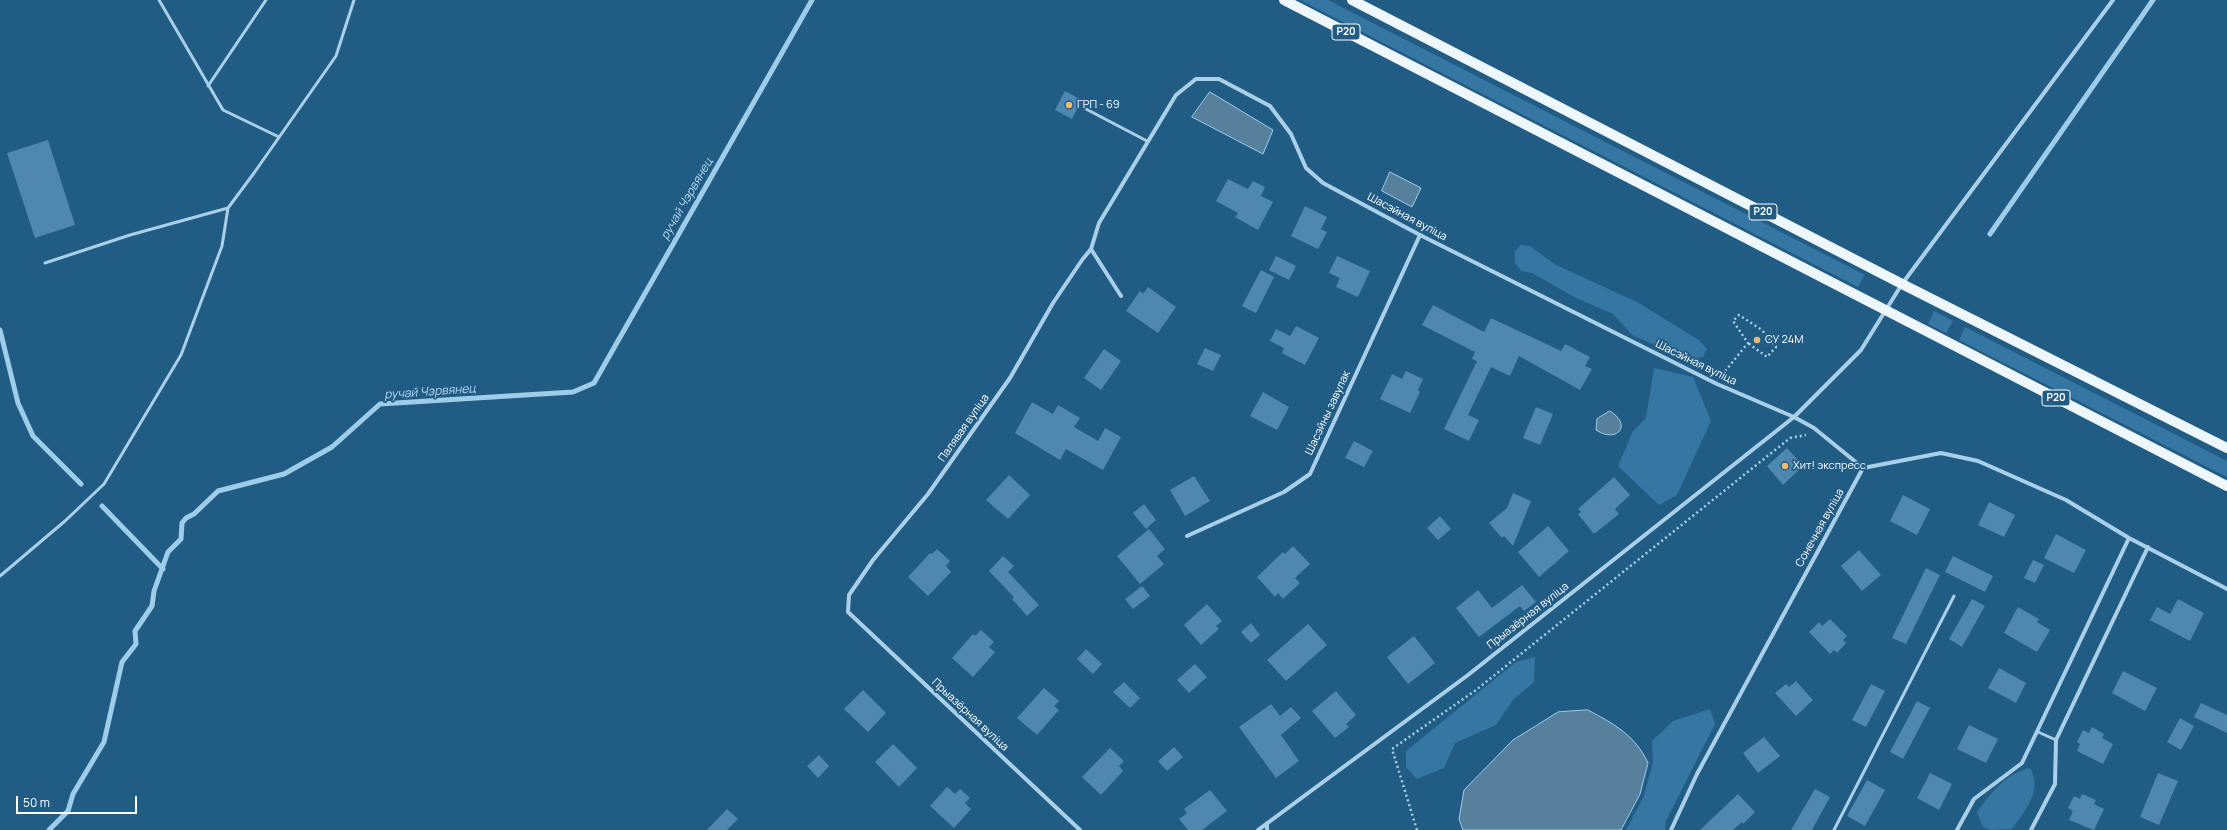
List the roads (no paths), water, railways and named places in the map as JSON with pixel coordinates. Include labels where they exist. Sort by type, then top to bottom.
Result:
[{"type":"main road","name":"Р20","points":[[1284,0],[2227,486]]},
{"type":"main road","name":"Р20","points":[[1352,0],[1902,284],[2227,448]]},
{"type":"street","name":"Прыазёрная вуліца","points":[[1258,830],[1468,675],[1794,417],[1861,350],[1902,284],[2113,0]]},
{"type":"street","name":"Шасэйная вуліца","points":[[1091,249],[1099,223],[1147,140],[1176,95],[1196,79],[1219,79],[1270,106],[1291,134],[1306,168],[1323,183],[1420,235],[1717,384],[1794,417],[1814,428],[1863,468]]},
{"type":"street","name":"Шасэйны завулак","points":[[1187,536],[1284,492],[1310,474],[1420,235]]},
{"type":"street","points":[[1091,249],[1121,296]]},
{"type":"street","name":"Палявая вуліца","points":[[848,612],[849,595],[873,560],[928,494],[1010,378],[1053,303],[1091,249]]},
{"type":"street","points":[[1863,468],[1941,453],[1978,461],[2066,500],[2129,538],[2227,589]]},
{"type":"street","name":"Сонечная вуліца","points":[[1671,830],[1722,726],[1863,468]]},
{"type":"street","points":[[1957,830],[1974,799],[2022,763],[2129,538]]},
{"type":"street","points":[[2031,830],[2054,784],[2056,740],[2148,547]]},
{"type":"street","name":"Прыазёрная вуліца","points":[[848,612],[1080,830]]},
{"type":"street","points":[[1267,830],[1268,823]]},
{"type":"lane","points":[[158,0],[223,110],[279,137]]},
{"type":"lane","points":[[208,86],[266,0]]},
{"type":"lane","points":[[0,576],[65,521],[104,484],[181,354],[222,246],[228,208],[336,56],[354,0]]},
{"type":"lane","points":[[1086,109],[1147,140]]},
{"type":"lane","points":[[45,263],[130,235],[228,208]]},
{"type":"lane","points":[[1834,830],[1954,596]]},
{"type":"lane","points":[[2038,732],[2056,740]]},
{"type":"waterway","name":"ручай Чэрвянец","points":[[49,830],[68,811],[73,794],[104,742],[122,662],[136,644],[135,631],[152,606],[154,591],[168,552],[181,539],[182,523],[186,518],[194,514],[218,491],[284,474],[332,447],[380,404],[573,392],[594,383],[812,0]]},
{"type":"waterway","points":[[1990,234],[2153,0]]},
{"type":"waterway","points":[[0,330],[18,403],[33,436],[81,484]]},
{"type":"waterway","points":[[102,506],[163,569]]},
{"type":"place","name":"ГРП - 69","points":[[1069,105]]},
{"type":"place","name":"СУ 24М","points":[[1757,340]]},
{"type":"place","name":"Хит! экспресс","points":[[1785,466]]}]
